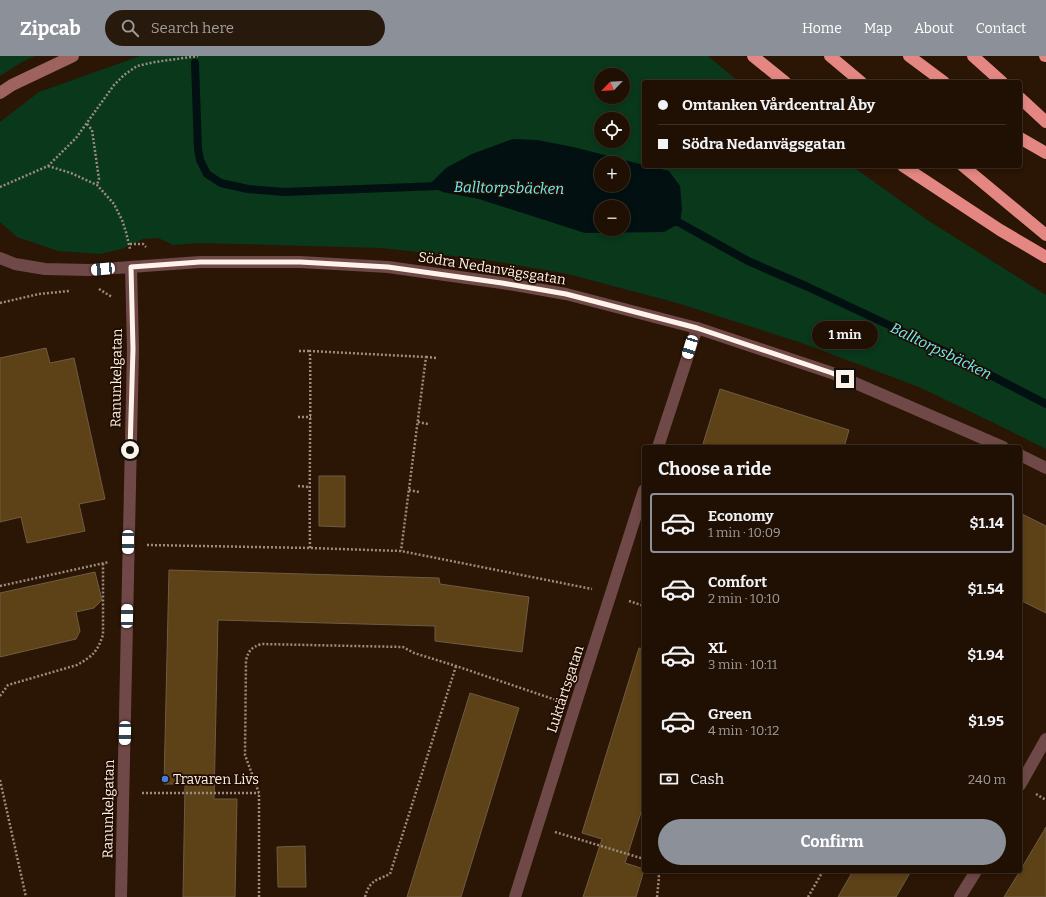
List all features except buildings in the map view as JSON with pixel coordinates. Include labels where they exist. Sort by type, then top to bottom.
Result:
[{"type":"highway","points":[[753,56],[783,80]]},
{"type":"highway","points":[[830,56],[859,80]]},
{"type":"highway","points":[[909,56],[941,80]]},
{"type":"highway","points":[[973,56],[1000,80]]},
{"type":"highway","points":[[1022,100],[1046,122]]},
{"type":"highway","points":[[1022,139],[1046,153]]},
{"type":"highway","points":[[906,168],[1000,230],[1046,257]]},
{"type":"highway","points":[[965,168],[1046,235]]},
{"type":"main road","points":[[0,94],[12,85],[73,56]]},
{"type":"street","name":"Södra Nedanvägsgatan","points":[[0,258],[15,264],[46,269],[89,270],[200,262],[300,262],[388,267],[502,283],[566,294],[697,328],[832,373],[998,445]]},
{"type":"street","name":"Ranunkelgatan","points":[[121,897],[133,349],[131,267]]},
{"type":"street","points":[[659,445],[697,328]]},
{"type":"street","points":[[1022,456],[1046,468]]},
{"type":"street","name":"Luktärtsgatan","points":[[515,897],[642,496]]},
{"type":"street","points":[[1022,781],[1046,739]]},
{"type":"street","points":[[960,897],[975,873]]},
{"type":"path","points":[[0,187],[48,166],[76,138],[114,85],[124,75],[138,66],[198,56]]},
{"type":"path","points":[[87,124],[92,130],[99,180],[97,185]]},
{"type":"path","points":[[48,166],[71,173],[97,185],[114,204],[122,220],[130,244],[131,267]]},
{"type":"path","points":[[96,287],[113,298],[132,298]]},
{"type":"path","points":[[0,302],[39,294],[74,290]]},
{"type":"path","points":[[299,350],[437,358]]},
{"type":"path","points":[[310,351],[310,548]]},
{"type":"path","points":[[401,551],[426,357]]},
{"type":"path","points":[[298,417],[311,417]]},
{"type":"path","points":[[418,422],[428,424]]},
{"type":"path","points":[[298,486],[309,487]]},
{"type":"path","points":[[409,490],[419,492]]},
{"type":"path","points":[[144,545],[401,551],[590,588],[642,605]]},
{"type":"path","points":[[0,586],[103,563],[128,562]]},
{"type":"path","points":[[0,696],[8,684],[77,665],[87,660],[94,654],[103,635],[103,563]]},
{"type":"path","points":[[259,897],[259,793],[245,755],[246,660],[252,647],[261,644],[403,647],[414,653],[575,706]]},
{"type":"path","points":[[365,897],[371,883],[390,874],[456,666]]},
{"type":"path","points":[[0,780],[26,897]]},
{"type":"path","points":[[123,794],[259,793]]},
{"type":"path","points":[[537,826],[642,858]]},
{"type":"path","points":[[656,897],[658,873]]},
{"type":"path","points":[[808,897],[822,873]]},
{"type":"green space","points":[[0,56],[35,56],[22,62],[0,76]]},
{"type":"green space","points":[[140,56],[708,56],[737,80],[642,80],[642,168],[855,168],[929,221],[1046,295],[1046,449],[919,387],[799,342],[677,303],[568,274],[480,259],[381,248],[199,243],[173,245],[158,238],[143,239],[122,249],[100,254],[58,251],[17,237],[0,222],[0,122],[39,92]]},
{"type":"water","points":[[513,139],[537,140],[608,156],[594,156],[594,192],[630,192],[630,161],[642,164],[642,168],[656,168],[669,171],[680,186],[682,209],[680,223],[664,232],[630,232],[630,200],[594,200],[594,233],[585,233],[479,199],[443,192],[428,186],[446,168],[472,154]]},
{"type":"waterway","name":"Balltorpsbäcken","points":[[195,63],[198,149],[200,160],[207,174],[221,183],[248,189],[284,192],[438,186]]},
{"type":"waterway","name":"Balltorpsbäcken","points":[[671,220],[680,223],[748,261],[808,287],[944,351],[1046,404]]},
{"type":"place","name":"Travaren Livs","points":[[165,779]]},
{"type":"route","points":[[130,450],[133,349],[131,267],[200,262],[300,262],[388,267],[502,283],[566,294],[697,328],[832,373],[845,379]]}]
